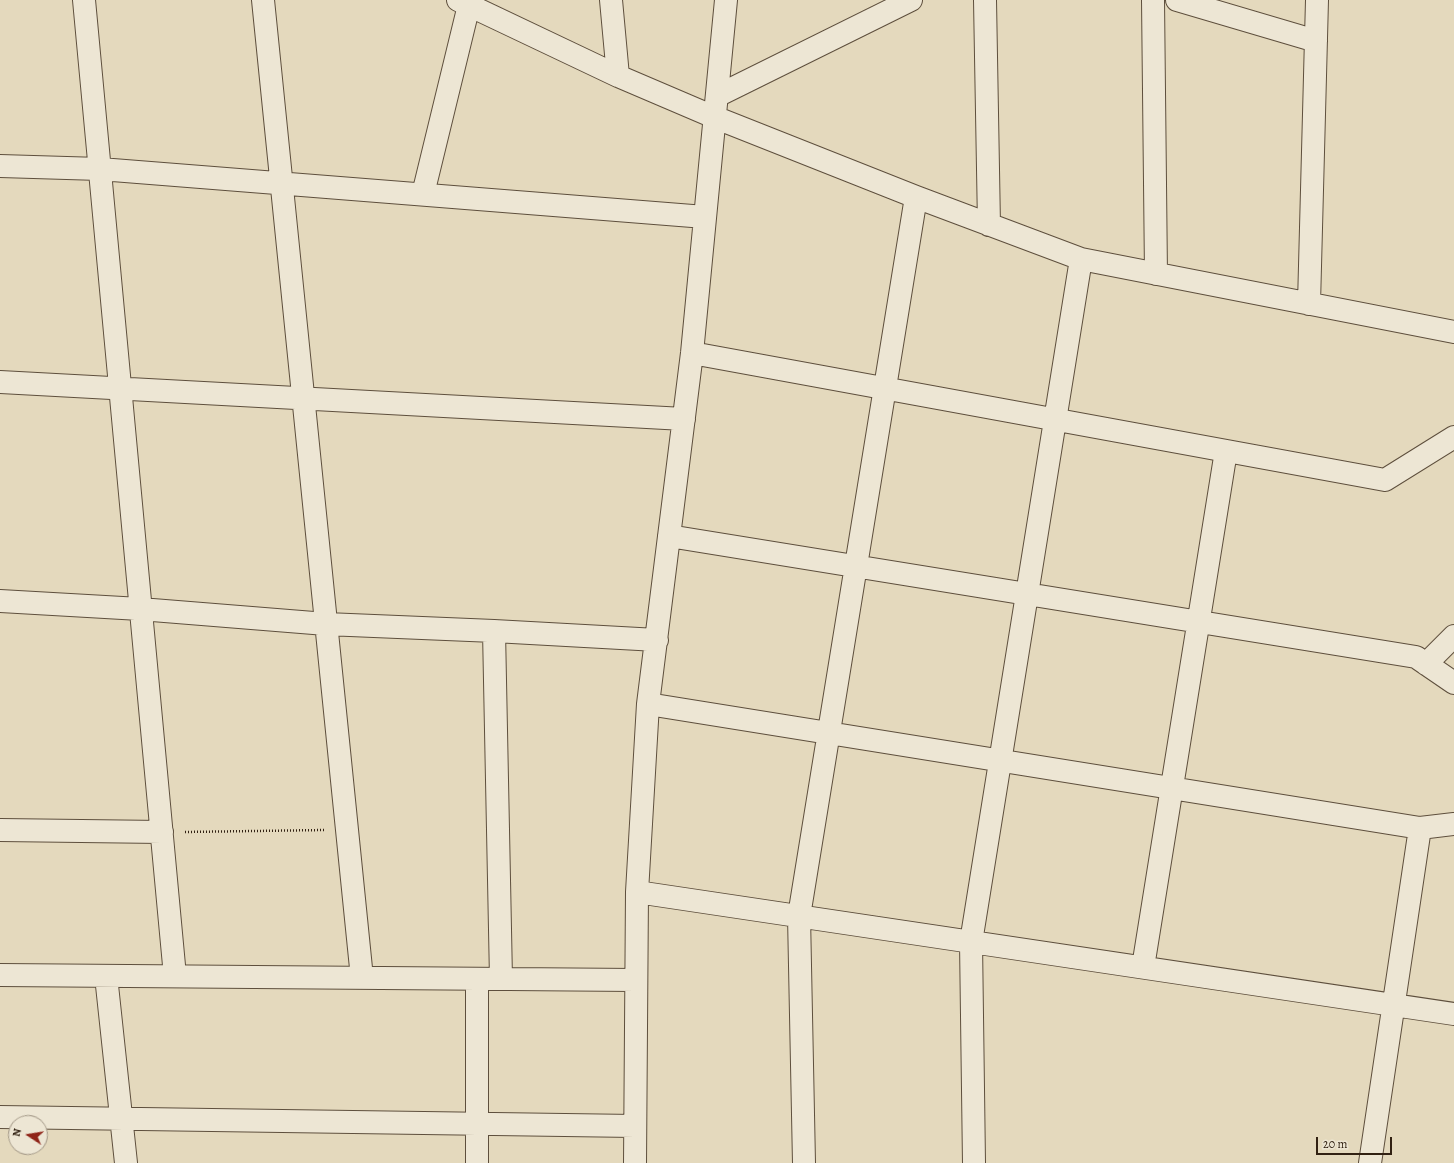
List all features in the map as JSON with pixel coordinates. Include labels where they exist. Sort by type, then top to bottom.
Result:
[{"type":"street","points":[[84,0],[175,976]]},
{"type":"street","points":[[262,0],[282,183],[362,978]]},
{"type":"street","points":[[611,0],[618,76]]},
{"type":"street","points":[[635,1163],[637,892],[648,704],[692,353],[726,0]]},
{"type":"street","points":[[716,106],[911,0]]},
{"type":"street","points":[[985,0],[989,225]]},
{"type":"street","points":[[1153,0],[1156,274]]},
{"type":"street","points":[[1177,0],[1316,41]]},
{"type":"street","points":[[1310,304],[1317,0]]},
{"type":"street","points":[[423,194],[464,2],[618,76],[716,106],[916,197],[1081,259],[1454,332]]},
{"type":"street","points":[[0,166],[100,169],[705,217]]},
{"type":"street","points":[[804,1163],[799,916],[916,197]]},
{"type":"street","points":[[974,1163],[971,942],[1081,259]]},
{"type":"street","points":[[692,353],[1385,480],[1454,437]]},
{"type":"street","points":[[0,382],[121,390],[684,419]]},
{"type":"street","points":[[1143,967],[1226,451]]},
{"type":"street","points":[[670,536],[1416,657],[1454,683]]},
{"type":"street","points":[[0,601],[326,624],[657,640]]},
{"type":"street","points":[[494,631],[501,979]]},
{"type":"street","points":[[1426,664],[1454,636]]},
{"type":"street","points":[[648,704],[1420,828],[1454,824]]},
{"type":"street","points":[[1370,1163],[1420,828]]},
{"type":"street","points":[[0,830],[162,832]]},
{"type":"street","points":[[637,892],[1454,1014]]},
{"type":"street","points":[[0,975],[636,980]]},
{"type":"street","points":[[106,976],[126,1163]]},
{"type":"street","points":[[477,979],[477,1163]]},
{"type":"street","points":[[0,1117],[635,1126]]},
{"type":"path","points":[[162,832],[347,830]]}]
